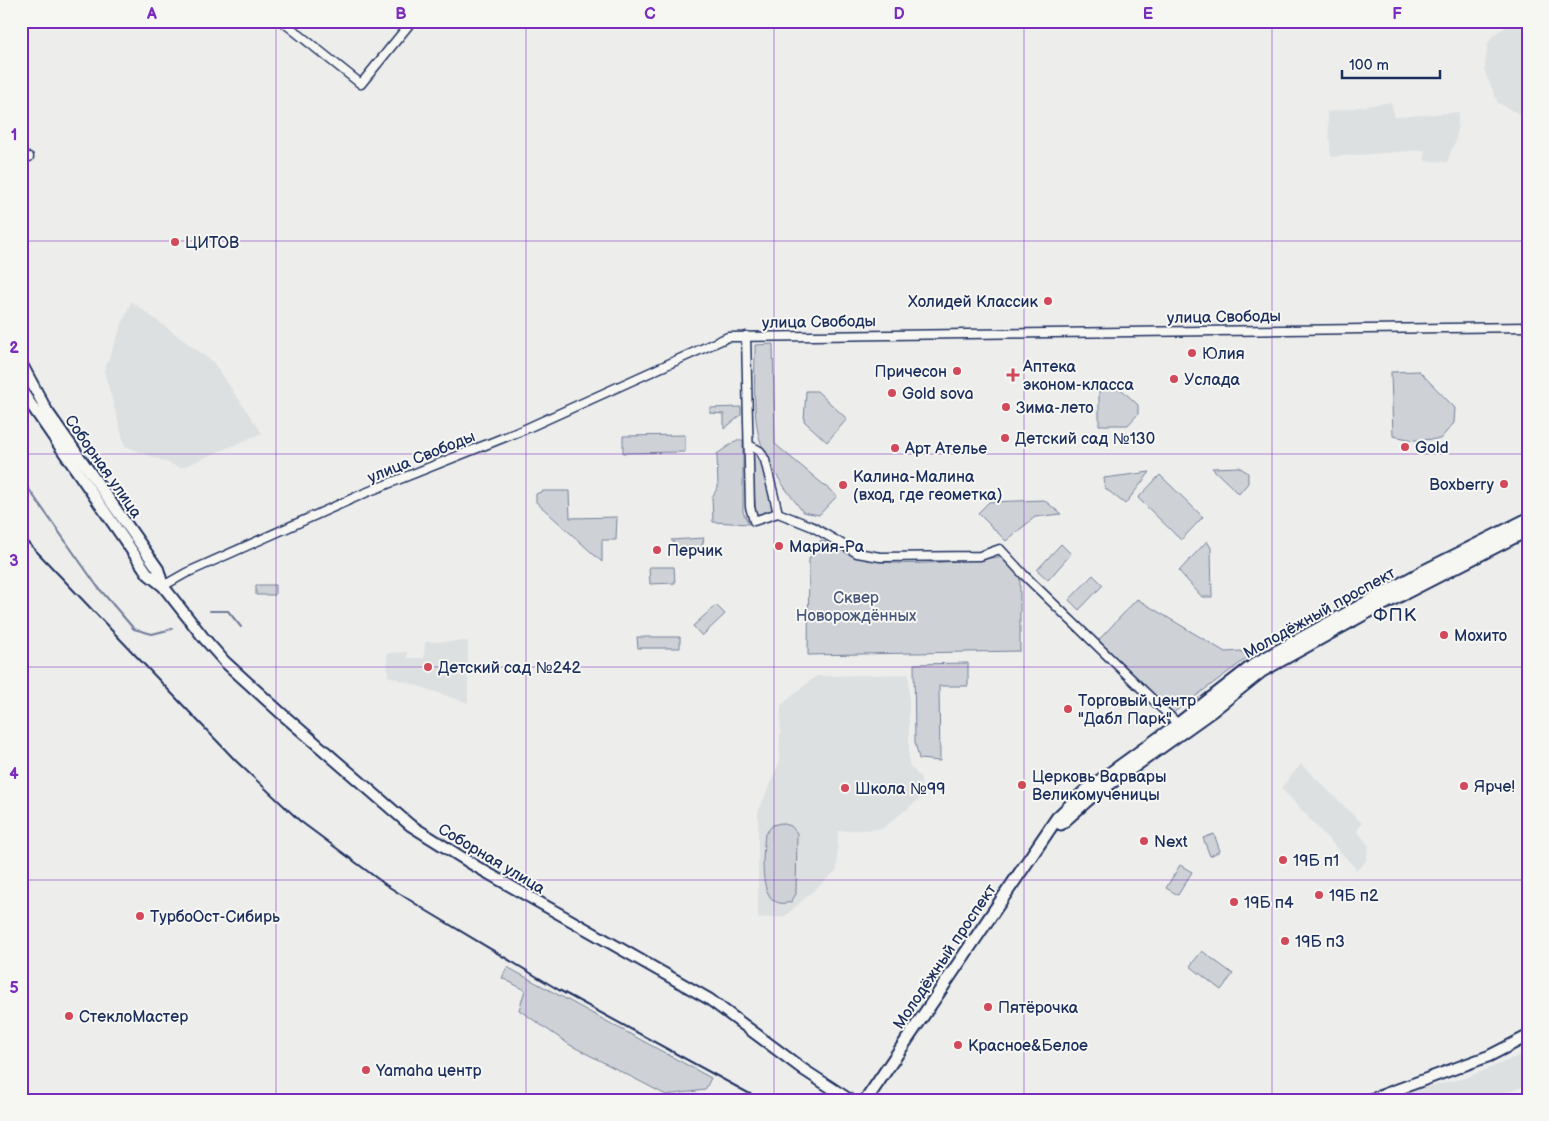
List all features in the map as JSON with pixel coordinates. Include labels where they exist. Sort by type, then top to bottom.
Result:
[{"type":"main road","name":"Молодёжный проспект","points":[[866,1100],[1050,832],[1057,818],[1084,792],[1178,724],[1256,663],[1422,572],[1528,519]]},
{"type":"main road","name":"Молодёжный проспект","points":[[1050,832],[1090,798],[1212,711],[1262,671],[1368,612],[1528,530]]},
{"type":"street","points":[[282,21],[361,84],[412,21]]},
{"type":"street","name":"улица Свободы","points":[[163,586],[186,573],[365,493],[522,430],[728,337],[1528,327]]},
{"type":"street","points":[[746,336],[750,507],[754,521],[778,513],[813,527],[857,553],[880,557],[980,556],[1000,549],[1024,575],[1178,724]]},
{"type":"street","name":"Соборная улица","points":[[21,363],[47,410],[158,569],[163,586]]},
{"type":"street","name":"Соборная улица","points":[[21,390],[148,574],[163,586],[202,637],[225,662],[289,721],[410,825],[470,863],[709,999],[804,1070],[850,1100]]},
{"type":"street","points":[[748,445],[760,451],[765,460],[778,513]]},
{"type":"street","points":[[1369,1100],[1488,1056],[1528,1036]]},
{"type":"shaded area","points":[[1515,21],[1528,21],[1528,119],[1498,103],[1484,70],[1488,44],[1493,35]]},
{"type":"shaded area","points":[[1391,102],[1395,117],[1459,112],[1456,140],[1447,162],[1425,161],[1424,150],[1331,157],[1327,112]]},
{"type":"shaded area","points":[[131,301],[213,362],[262,433],[181,468],[125,446],[104,371]]},
{"type":"shaded area","name":"Детский сад №242","points":[[468,641],[468,703],[388,676],[387,653],[407,652],[407,658],[424,658],[425,642]]},
{"type":"shaded area","name":"Школа №99","points":[[909,674],[909,765],[921,778],[921,798],[882,829],[838,831],[837,870],[784,917],[758,918],[758,812],[779,763],[781,705],[816,676]]},
{"type":"shaded area","points":[[1301,764],[1362,823],[1357,831],[1369,846],[1366,861],[1357,870],[1281,788]]},
{"type":"shaded area","points":[[1528,1052],[1528,1085],[1485,1100],[1397,1099],[1420,1089],[1468,1077]]},
{"type":"green space","points":[[773,344],[775,444],[837,496],[819,515],[803,512],[788,493],[769,461],[760,439],[755,407],[755,345]]},
{"type":"green space","points":[[1419,371],[1455,408],[1454,423],[1440,439],[1414,440],[1393,436],[1391,372]]},
{"type":"green space","points":[[1121,389],[1138,405],[1138,414],[1128,425],[1099,425],[1099,390]]},
{"type":"green space","points":[[806,391],[817,391],[847,419],[827,442],[804,421]]},
{"type":"green space","points":[[741,407],[741,415],[724,429],[724,414],[710,413],[710,408]]},
{"type":"green space","points":[[685,435],[685,452],[623,453],[623,436]]},
{"type":"green space","points":[[737,440],[743,440],[743,512],[749,524],[713,522],[712,497],[718,487],[717,454]]},
{"type":"green space","points":[[751,449],[762,459],[765,466],[774,508],[768,515],[756,517]]},
{"type":"green space","points":[[1239,467],[1248,473],[1248,483],[1239,494],[1212,468]]},
{"type":"green space","points":[[1150,472],[1125,504],[1105,488],[1104,478]]},
{"type":"green space","points":[[1160,475],[1203,517],[1181,540],[1138,498]]},
{"type":"green space","points":[[543,491],[569,491],[570,518],[617,517],[616,540],[602,540],[602,562],[536,502],[536,494]]},
{"type":"green space","points":[[1044,500],[1061,514],[1035,517],[1006,541],[978,513],[989,502]]},
{"type":"green space","points":[[704,538],[701,550],[691,558],[671,540]]},
{"type":"green space","name":"Сквер Новорождённых","points":[[821,540],[852,555],[869,560],[887,562],[926,563],[1001,557],[1020,576],[1020,651],[808,655],[809,559]]},
{"type":"green space","points":[[1207,541],[1211,548],[1212,597],[1202,597],[1179,571]]},
{"type":"green space","points":[[1061,544],[1071,554],[1048,580],[1037,570]]},
{"type":"green space","points":[[649,567],[674,567],[675,583],[650,584]]},
{"type":"green space","points":[[1093,575],[1103,585],[1079,610],[1069,600]]},
{"type":"green space","points":[[256,585],[275,585],[275,595],[256,595]]},
{"type":"green space","points":[[1137,599],[1225,652],[1241,651],[1247,658],[1169,716],[1095,644]]},
{"type":"green space","points":[[716,605],[725,614],[702,636],[693,626]]},
{"type":"green space","points":[[637,637],[680,637],[680,648],[638,648]]},
{"type":"green space","points":[[968,663],[968,686],[939,686],[940,761],[919,759],[915,742],[914,664]]},
{"type":"green space","points":[[781,823],[791,826],[797,833],[796,894],[791,902],[780,903],[772,899],[767,891],[764,880],[763,855],[765,834],[773,825]]},
{"type":"green space","points":[[1214,834],[1220,851],[1210,856],[1203,838]]},
{"type":"green space","points":[[1180,865],[1192,872],[1178,895],[1166,888]]},
{"type":"green space","points":[[1202,951],[1233,974],[1221,990],[1190,966]]},
{"type":"green space","points":[[507,967],[711,1078],[705,1090],[666,1095],[570,1045],[519,1010],[525,990],[502,978]]},
{"type":"waterway","points":[[21,478],[97,586],[134,629],[152,634],[172,629]]},
{"type":"waterway","points":[[210,611],[228,611],[241,627]]},
{"type":"railway","points":[[21,535],[236,761],[300,821],[386,885],[427,911],[559,990],[761,1100]]},
{"type":"railway","points":[[1521,1100],[1528,1097]]},
{"type":"place","name":"ЦИТОВ","points":[[175,242]]},
{"type":"place","name":"Холидей Классик","points":[[1048,301]]},
{"type":"place","name":"Юлия","points":[[1192,353]]},
{"type":"place","name":"Причесон","points":[[957,371]]},
{"type":"place","name":"Аптека эконом-класса","points":[[1013,375]]},
{"type":"place","name":"Услада","points":[[1174,379]]},
{"type":"place","name":"Gold sova","points":[[892,393]]},
{"type":"place","name":"Зима-лето","points":[[1006,407]]},
{"type":"place","name":"Детский сад №130","points":[[1005,438]]},
{"type":"place","name":"Gold","points":[[1405,447]]},
{"type":"place","name":"Арт Ателье","points":[[895,448]]},
{"type":"place","name":"Boxberry","points":[[1504,484]]},
{"type":"place","name":"Калина-Малина (вход, где геометка)","points":[[843,485]]},
{"type":"place","name":"Мария-Ра","points":[[779,546]]},
{"type":"place","name":"Перчик","points":[[657,550]]},
{"type":"place","name":"Мохито","points":[[1444,635]]},
{"type":"place","name":"Детский сад №242","points":[[428,667]]},
{"type":"place","name":"Торговый центр \"Дабл Парк\"","points":[[1068,709]]},
{"type":"place","name":"Церковь Варвары Великомученицы","points":[[1022,785]]},
{"type":"place","name":"Ярче!","points":[[1464,786]]},
{"type":"place","name":"Школа №99","points":[[845,788]]},
{"type":"place","name":"Next","points":[[1144,841]]},
{"type":"place","name":"19Б п1","points":[[1283,860]]},
{"type":"place","name":"19Б п2","points":[[1319,895]]},
{"type":"place","name":"19Б п4","points":[[1234,902]]},
{"type":"place","name":"ТурбоОст-Сибирь","points":[[140,916]]},
{"type":"place","name":"19Б п3","points":[[1285,941]]},
{"type":"place","name":"Пятёрочка","points":[[988,1007]]},
{"type":"place","name":"СтеклоМастер","points":[[69,1016]]},
{"type":"place","name":"Красное&Белое","points":[[958,1045]]},
{"type":"place","name":"Yamaha центр","points":[[366,1070]]},
{"type":"district","name":"ФПК","points":[[1395,614]]}]
